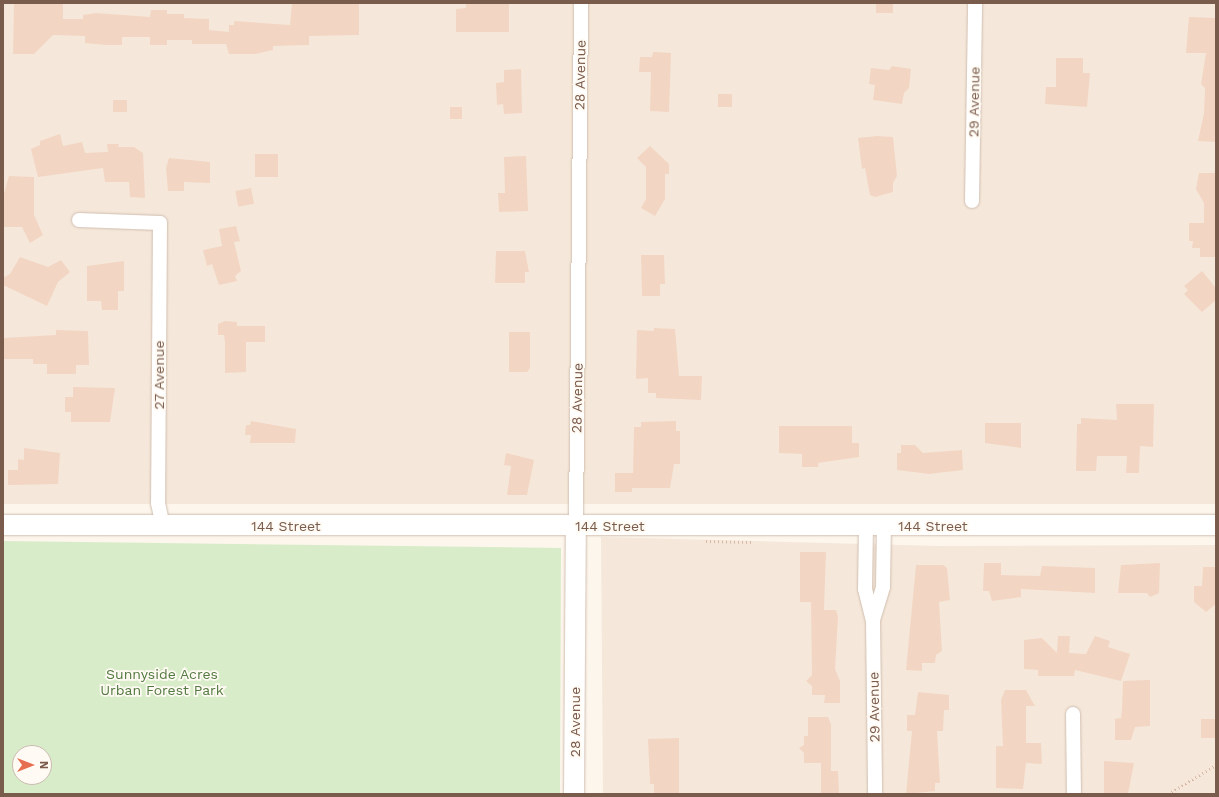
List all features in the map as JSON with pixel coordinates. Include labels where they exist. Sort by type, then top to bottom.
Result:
[{"type":"street","name":"28 Avenue","points":[[574,794],[581,3]]},
{"type":"street","name":"29 Avenue","points":[[972,201],[975,3]]},
{"type":"street","name":"27 Avenue","points":[[79,220],[160,223],[158,503],[163,526]]},
{"type":"street","name":"144 Street","points":[[3,525],[1216,525]]},
{"type":"street","name":"29 Avenue","points":[[875,526],[865,589],[873,621],[875,794]]},
{"type":"street","points":[[1073,714],[1074,794]]},
{"type":"path","points":[[1168,794],[1216,765]]},
{"type":"shaded area","points":[[3,3],[1216,3],[1216,504],[3,504]]},
{"type":"shaded area","points":[[601,537],[938,546],[1216,545],[1216,794],[603,794]]},
{"type":"green space","name":"Sunnyside Acres Urban Forest Park","points":[[3,541],[561,548],[560,794],[3,794]]},
{"type":"building","points":[[14,3],[63,3],[63,19],[83,19],[83,15],[96,13],[150,17],[151,10],[167,10],[167,14],[184,14],[184,18],[209,19],[209,30],[229,32],[229,25],[234,25],[234,21],[290,25],[292,3],[359,3],[359,35],[309,36],[309,45],[273,46],[273,50],[255,54],[229,54],[226,44],[192,44],[192,40],[167,40],[167,45],[150,45],[150,37],[122,37],[122,45],[107,45],[85,43],[85,36],[53,35],[34,54],[13,54]]},
{"type":"building","points":[[466,3],[509,3],[509,32],[456,32],[456,9],[466,8]]},
{"type":"building","points":[[876,3],[893,3],[893,13],[876,13]]},
{"type":"building","points":[[1189,17],[1216,18],[1216,142],[1198,141],[1204,113],[1205,88],[1201,84],[1206,53],[1186,53]]},
{"type":"building","points":[[653,52],[671,53],[669,112],[650,111],[651,72],[639,72],[640,57],[652,57]]},
{"type":"building","points":[[1056,58],[1083,58],[1083,73],[1090,73],[1087,107],[1045,104],[1046,87],[1056,87]]},
{"type":"building","points":[[892,66],[911,69],[909,88],[904,93],[902,104],[873,100],[875,85],[869,84],[871,68],[889,70]]},
{"type":"building","points":[[521,69],[522,113],[504,114],[503,104],[497,105],[496,83],[504,82],[504,70]]},
{"type":"building","points":[[718,94],[732,94],[732,107],[718,107]]},
{"type":"building","points":[[113,100],[127,100],[127,112],[113,112]]},
{"type":"building","points":[[450,107],[462,107],[462,119],[450,119]]},
{"type":"building","points":[[60,134],[63,146],[82,142],[85,153],[108,152],[107,144],[119,144],[118,147],[134,147],[143,153],[145,198],[130,197],[129,182],[105,182],[103,168],[38,177],[31,149],[40,145],[40,141]]},
{"type":"building","points":[[877,136],[893,137],[897,176],[893,183],[893,192],[875,197],[870,195],[865,168],[862,169],[858,138]]},
{"type":"building","points":[[650,146],[669,164],[669,174],[665,174],[665,199],[655,216],[641,208],[646,199],[646,167],[637,158]]},
{"type":"building","points":[[255,154],[278,154],[278,177],[255,177]]},
{"type":"building","points":[[526,156],[528,211],[499,212],[498,193],[505,193],[504,157]]},
{"type":"building","points":[[169,158],[210,162],[210,183],[184,182],[184,191],[168,191],[166,168]]},
{"type":"building","points":[[1199,173],[1216,173],[1216,257],[1200,257],[1200,248],[1192,248],[1193,241],[1189,241],[1189,223],[1204,223],[1204,203],[1196,189]]},
{"type":"building","points":[[9,176],[34,177],[34,215],[43,235],[30,243],[22,227],[4,227],[3,197]]},
{"type":"building","points":[[251,188],[254,204],[238,207],[235,191]]},
{"type":"building","points":[[236,226],[240,241],[234,242],[241,271],[235,276],[237,281],[219,285],[212,264],[207,266],[203,250],[222,246],[219,229]]},
{"type":"building","points":[[496,251],[525,251],[529,272],[525,272],[525,283],[495,283]]},
{"type":"building","points":[[641,255],[664,255],[665,284],[660,284],[660,296],[642,296]]},
{"type":"building","points":[[20,257],[48,267],[61,260],[70,272],[58,282],[47,306],[3,285],[3,278],[10,274]]},
{"type":"building","points":[[124,261],[124,291],[118,291],[118,310],[102,310],[101,301],[87,301],[87,266]]},
{"type":"building","points":[[1202,271],[1216,288],[1216,300],[1202,312],[1184,294],[1188,290],[1184,286]]},
{"type":"building","points":[[225,321],[237,322],[237,326],[265,326],[265,342],[246,342],[246,372],[225,373],[224,335],[218,335],[218,324]]},
{"type":"building","points":[[654,328],[675,329],[679,376],[702,376],[701,400],[656,398],[656,393],[648,393],[648,378],[636,379],[637,330],[654,331]]},
{"type":"building","points":[[56,330],[88,331],[89,365],[76,365],[76,374],[47,374],[47,364],[33,364],[33,359],[4,359],[4,338],[56,335]]},
{"type":"building","points":[[509,332],[530,332],[530,368],[527,372],[509,372]]},
{"type":"building","points":[[73,387],[115,388],[110,422],[71,422],[71,412],[65,412],[65,397],[73,397]]},
{"type":"building","points":[[1116,404],[1154,404],[1153,447],[1140,446],[1139,473],[1126,473],[1127,456],[1097,456],[1096,471],[1076,471],[1077,424],[1081,424],[1081,418],[1117,420]]},
{"type":"building","points":[[251,421],[296,429],[295,443],[250,443],[251,435],[245,435],[246,425],[250,425]]},
{"type":"building","points":[[676,421],[676,431],[680,431],[680,464],[674,464],[670,488],[632,488],[632,492],[615,492],[615,473],[633,473],[634,427],[641,427],[641,422]]},
{"type":"building","points":[[985,423],[1021,423],[1021,448],[985,443]]},
{"type":"building","points":[[779,426],[852,426],[852,443],[859,443],[859,457],[818,463],[818,467],[802,467],[802,454],[779,453]]},
{"type":"building","points":[[901,445],[915,445],[923,453],[962,450],[963,470],[929,474],[897,470],[897,453],[901,453]]},
{"type":"building","points":[[24,448],[60,453],[58,484],[8,485],[8,470],[18,470],[18,459],[24,460]]},
{"type":"building","points":[[506,453],[534,460],[527,495],[507,495],[511,466],[504,465]]},
{"type":"building","points":[[800,552],[826,552],[824,610],[836,610],[838,617],[835,669],[840,681],[840,703],[824,703],[825,695],[812,695],[812,686],[806,681],[812,675],[811,602],[800,602]]},
{"type":"building","points":[[984,563],[1001,563],[1001,575],[1040,576],[1042,566],[1095,568],[1095,593],[1021,589],[1021,597],[992,601],[989,591],[983,591]]},
{"type":"building","points":[[1160,563],[1159,593],[1150,597],[1147,593],[1118,593],[1121,565]]},
{"type":"building","points":[[916,565],[943,565],[947,568],[950,600],[939,602],[942,651],[936,655],[935,663],[922,663],[922,671],[906,670]]},
{"type":"building","points":[[1203,567],[1216,567],[1216,604],[1206,612],[1194,602],[1194,586],[1202,586]]},
{"type":"building","points":[[1058,636],[1070,636],[1069,653],[1086,654],[1095,636],[1110,641],[1108,647],[1130,654],[1121,681],[1075,670],[1074,676],[1038,676],[1038,670],[1024,669],[1024,640],[1042,638],[1057,653]]},
{"type":"building","points":[[1150,680],[1150,726],[1135,727],[1131,740],[1115,740],[1115,719],[1121,718],[1123,681]]},
{"type":"building","points":[[1005,690],[1026,690],[1035,706],[1026,706],[1026,743],[1041,743],[1042,764],[1026,763],[1023,789],[996,788],[996,746],[1003,746],[1001,700]]},
{"type":"building","points":[[918,692],[949,695],[949,710],[944,710],[943,731],[937,731],[940,783],[935,783],[935,791],[906,794],[912,731],[907,731],[907,715],[915,715]]},
{"type":"building","points":[[808,717],[828,717],[831,724],[831,771],[838,771],[839,794],[821,794],[821,763],[804,763],[804,753],[799,748],[804,745],[804,736],[808,736]]},
{"type":"building","points":[[1201,719],[1216,719],[1216,738],[1201,738]]},
{"type":"building","points":[[679,738],[679,794],[654,794],[654,784],[650,784],[648,739]]},
{"type":"building","points":[[1104,761],[1134,763],[1128,794],[1104,794]]}]
